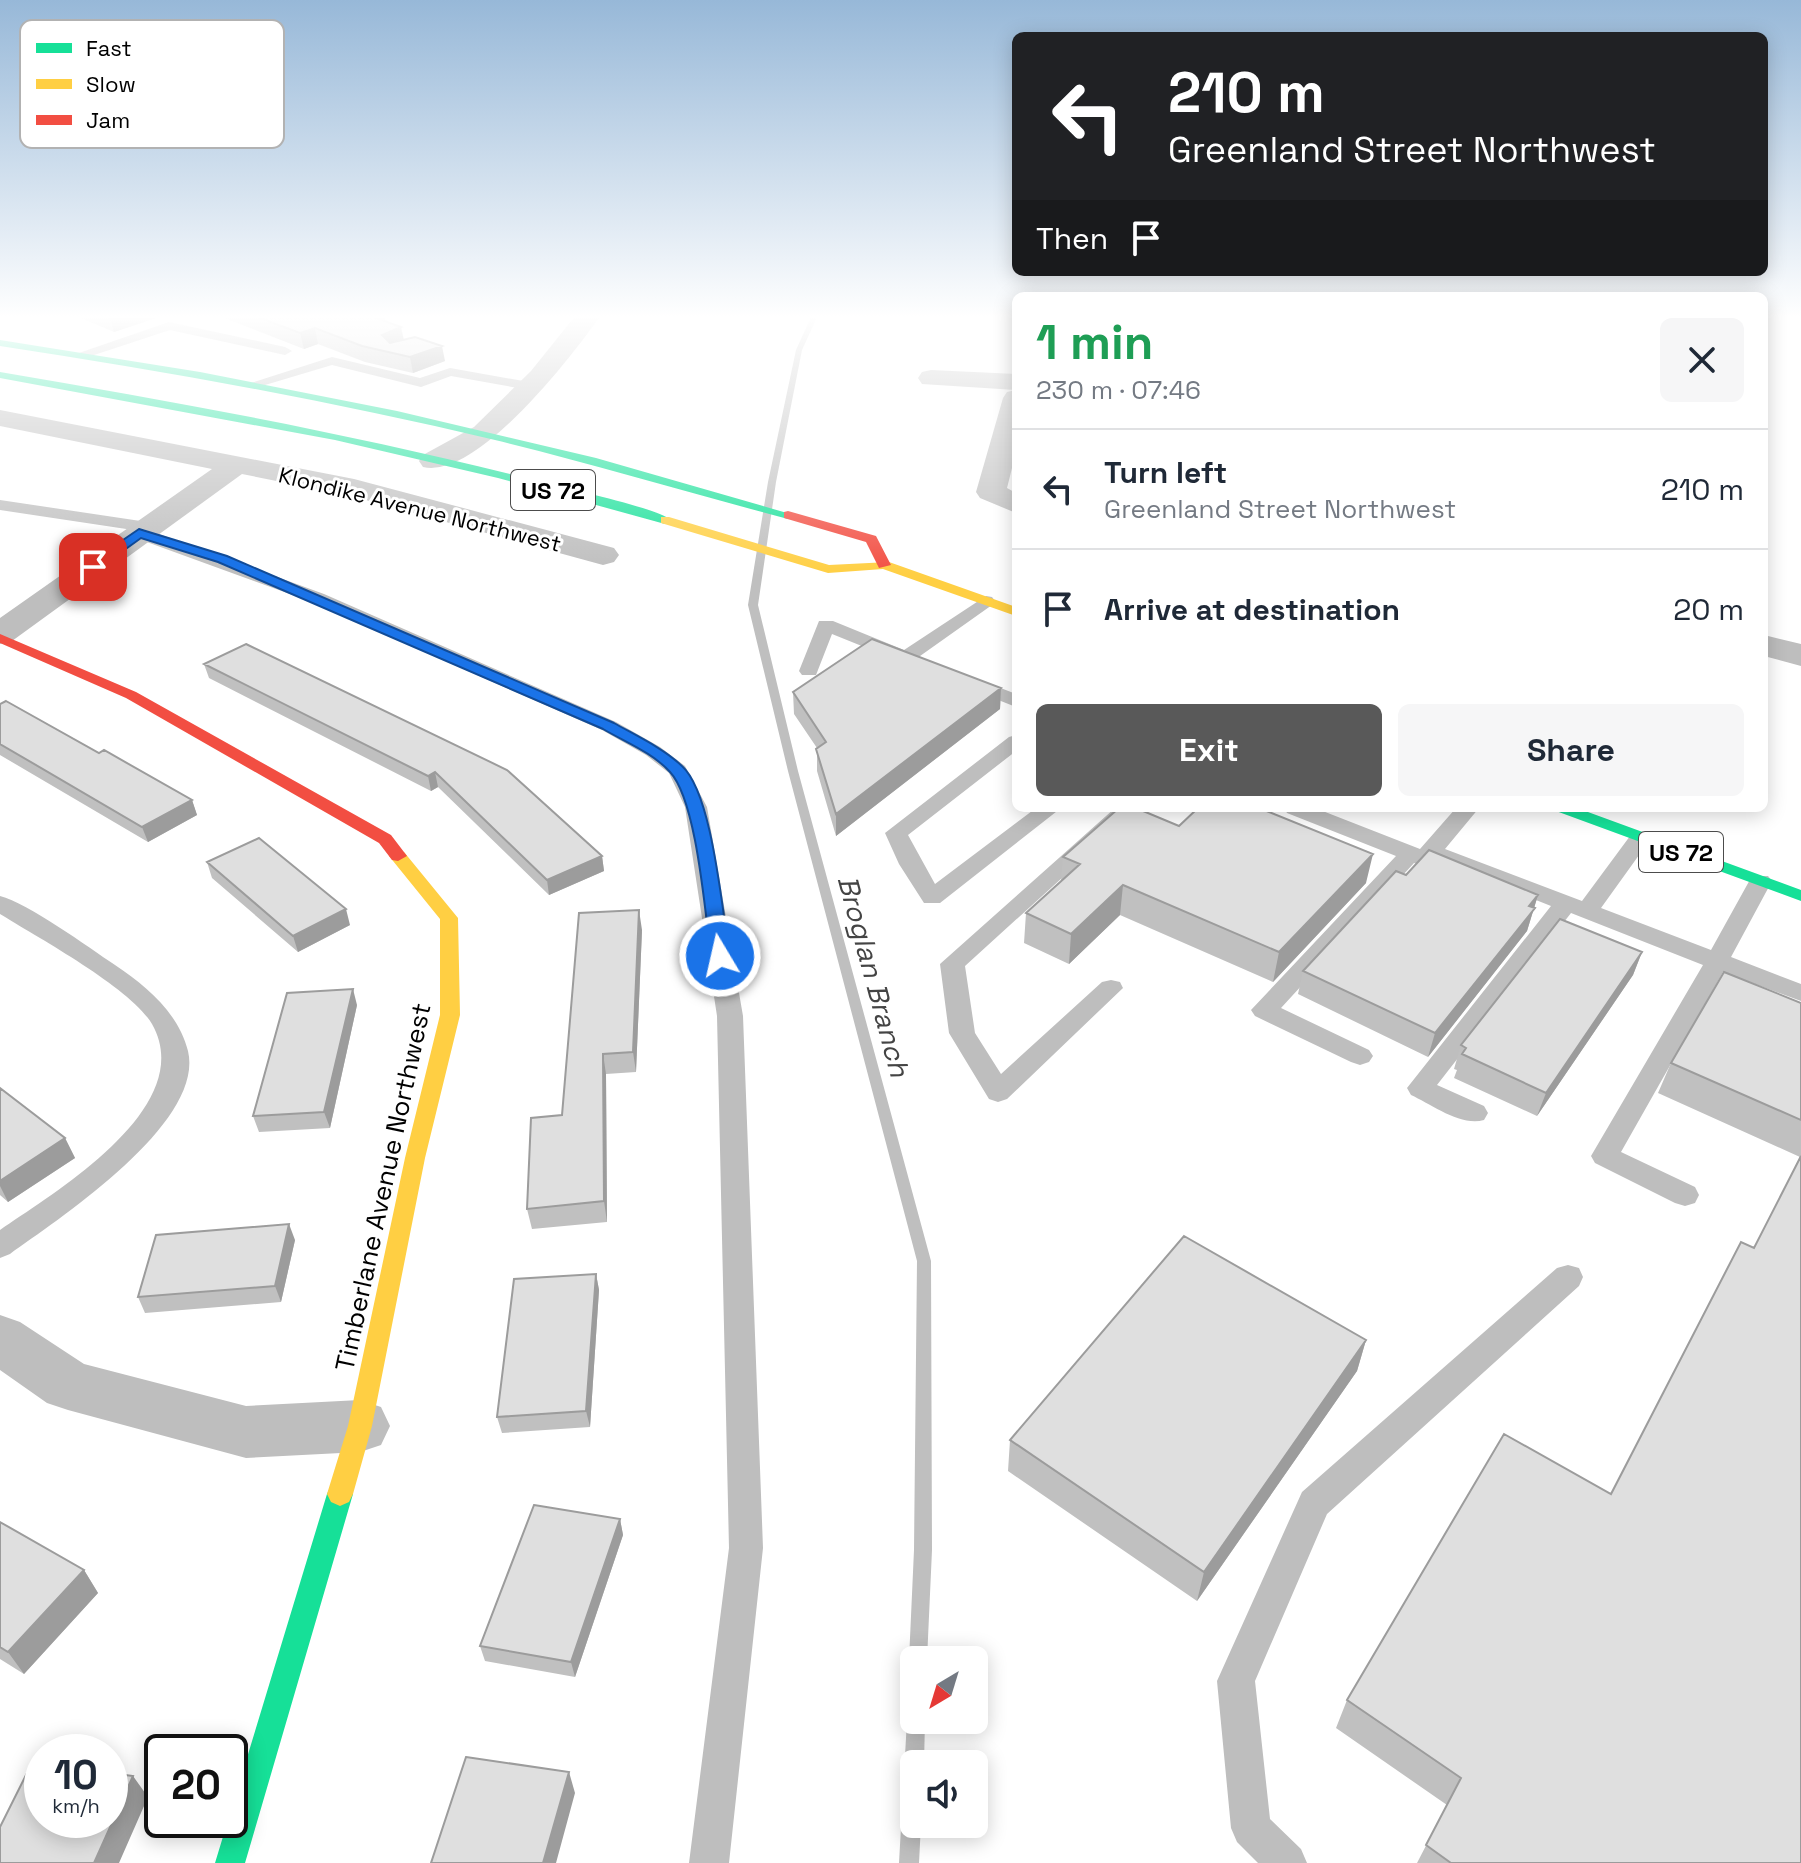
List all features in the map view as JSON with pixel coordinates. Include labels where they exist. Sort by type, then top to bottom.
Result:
[{"type":"main road","name":"US 72","points":[[162,402],[433,461],[674,521],[828,569],[884,565],[1012,611]]},
{"type":"main road","name":"US 72","points":[[347,402],[484,433],[707,491],[871,539],[884,565]]},
{"type":"main road","name":"Timberlane Avenue Northwest","points":[[0,636],[131,695],[385,839],[449,918],[450,1015],[415,1158],[360,1426],[230,1863]]},
{"type":"main road","name":"US 72","points":[[1573,812],[1801,896]]},
{"type":"street","points":[[433,461],[484,433],[514,402]]},
{"type":"street","points":[[1012,413],[991,492],[1012,502]]},
{"type":"street","name":"Klondike Avenue Northwest","points":[[0,418],[354,488],[603,555]]},
{"type":"street","points":[[0,636],[236,465]]},
{"type":"street","points":[[1768,646],[1801,655]]},
{"type":"street","points":[[0,1339],[68,1385],[246,1432],[360,1426]]},
{"type":"lane","points":[[0,505],[144,530],[222,559],[609,726],[653,751],[678,770],[696,807],[730,1016],[746,1548],[709,1863]]},
{"type":"lane","points":[[906,657],[986,601]]},
{"type":"lane","points":[[809,671],[826,625],[1012,699]]},
{"type":"lane","points":[[1012,744],[896,833],[910,864],[932,898],[1045,812]]},
{"type":"lane","points":[[1111,988],[998,1092],[962,1033],[952,964],[1123,812]]},
{"type":"lane","points":[[1306,812],[1577,907],[1801,993]]},
{"type":"lane","points":[[1360,1056],[1264,1010],[1464,812]]},
{"type":"lane","points":[[1474,1113],[1420,1088],[1641,837]]},
{"type":"lane","points":[[1685,1195],[1605,1156],[1760,881]]},
{"type":"lane","points":[[0,903],[129,988],[163,1021],[176,1048],[171,1090],[150,1125],[124,1152],[0,1246]]},
{"type":"lane","points":[[1287,1863],[1251,1828],[1236,1681],[1314,1503],[1568,1277]]},
{"type":"building","points":[[872,639],[1001,688],[836,814],[816,749],[826,742],[793,692]]},
{"type":"building","points":[[246,644],[507,770],[602,856],[547,880],[435,772],[428,776],[204,664]]},
{"type":"building","points":[[6,701],[99,753],[104,750],[192,800],[142,827],[0,744],[0,704]]},
{"type":"building","points":[[1114,812],[1146,812],[1179,826],[1194,812],[1269,812],[1373,854],[1279,952],[1123,885],[1071,934],[1026,913],[1080,864],[1063,857]]},
{"type":"building","points":[[259,838],[346,909],[293,936],[207,862]]},
{"type":"building","points":[[1429,850],[1538,895],[1529,906],[1535,908],[1435,1033],[1303,971],[1396,871],[1406,875]]},
{"type":"building","points":[[639,910],[633,1052],[603,1054],[604,1201],[527,1209],[531,1118],[562,1115],[579,913]]},
{"type":"building","points":[[1560,919],[1642,952],[1546,1093],[1462,1054],[1466,1048],[1461,1045]]},
{"type":"building","points":[[1724,972],[1801,1003],[1801,1120],[1671,1063]]},
{"type":"building","points":[[353,989],[324,1112],[253,1116],[287,993]]},
{"type":"building","points":[[0,1088],[65,1138],[0,1181]]},
{"type":"building","points":[[1801,1156],[1801,1863],[1451,1863],[1426,1845],[1461,1778],[1347,1700],[1504,1434],[1611,1494],[1741,1242],[1754,1248]]},
{"type":"building","points":[[289,1224],[275,1286],[138,1297],[156,1235]]},
{"type":"building","points":[[1184,1236],[1366,1340],[1204,1572],[1010,1440]]},
{"type":"building","points":[[596,1274],[586,1411],[497,1417],[514,1279]]},
{"type":"building","points":[[534,1505],[620,1519],[571,1662],[480,1646]]},
{"type":"building","points":[[0,1522],[84,1570],[8,1652],[0,1647]]},
{"type":"building","points":[[466,1757],[569,1772],[543,1863],[431,1863]]},
{"type":"building","points":[[24,1779],[24,1838],[105,1838],[94,1863],[0,1863],[0,1827]]},
{"type":"waterway","name":"Broglan Branch","points":[[788,402],[753,605],[793,771],[924,1261],[923,1550],[919,1646]]},
{"type":"waterway","name":"Broglan Branch","points":[[909,1863],[915,1734]]},
{"type":"traffic: fast","points":[[156,402],[418,455],[665,520]]},
{"type":"traffic: fast","points":[[338,402],[592,461],[788,515]]},
{"type":"traffic: fast","points":[[1573,812],[1801,896]]},
{"type":"traffic: fast","points":[[230,1863],[340,1494]]},
{"type":"traffic: slow","points":[[665,520],[828,569],[884,565],[1012,611]]},
{"type":"traffic: slow","points":[[340,1494],[360,1426],[415,1158],[450,1015],[449,918],[398,856]]},
{"type":"traffic: jam","points":[[788,515],[871,539],[884,565]]},
{"type":"traffic: jam","points":[[0,638],[131,695],[385,839],[398,856]]},
{"type":"route","points":[[93,567],[139,533],[222,559],[609,726],[653,751],[678,770],[696,807],[720,956]]}]
